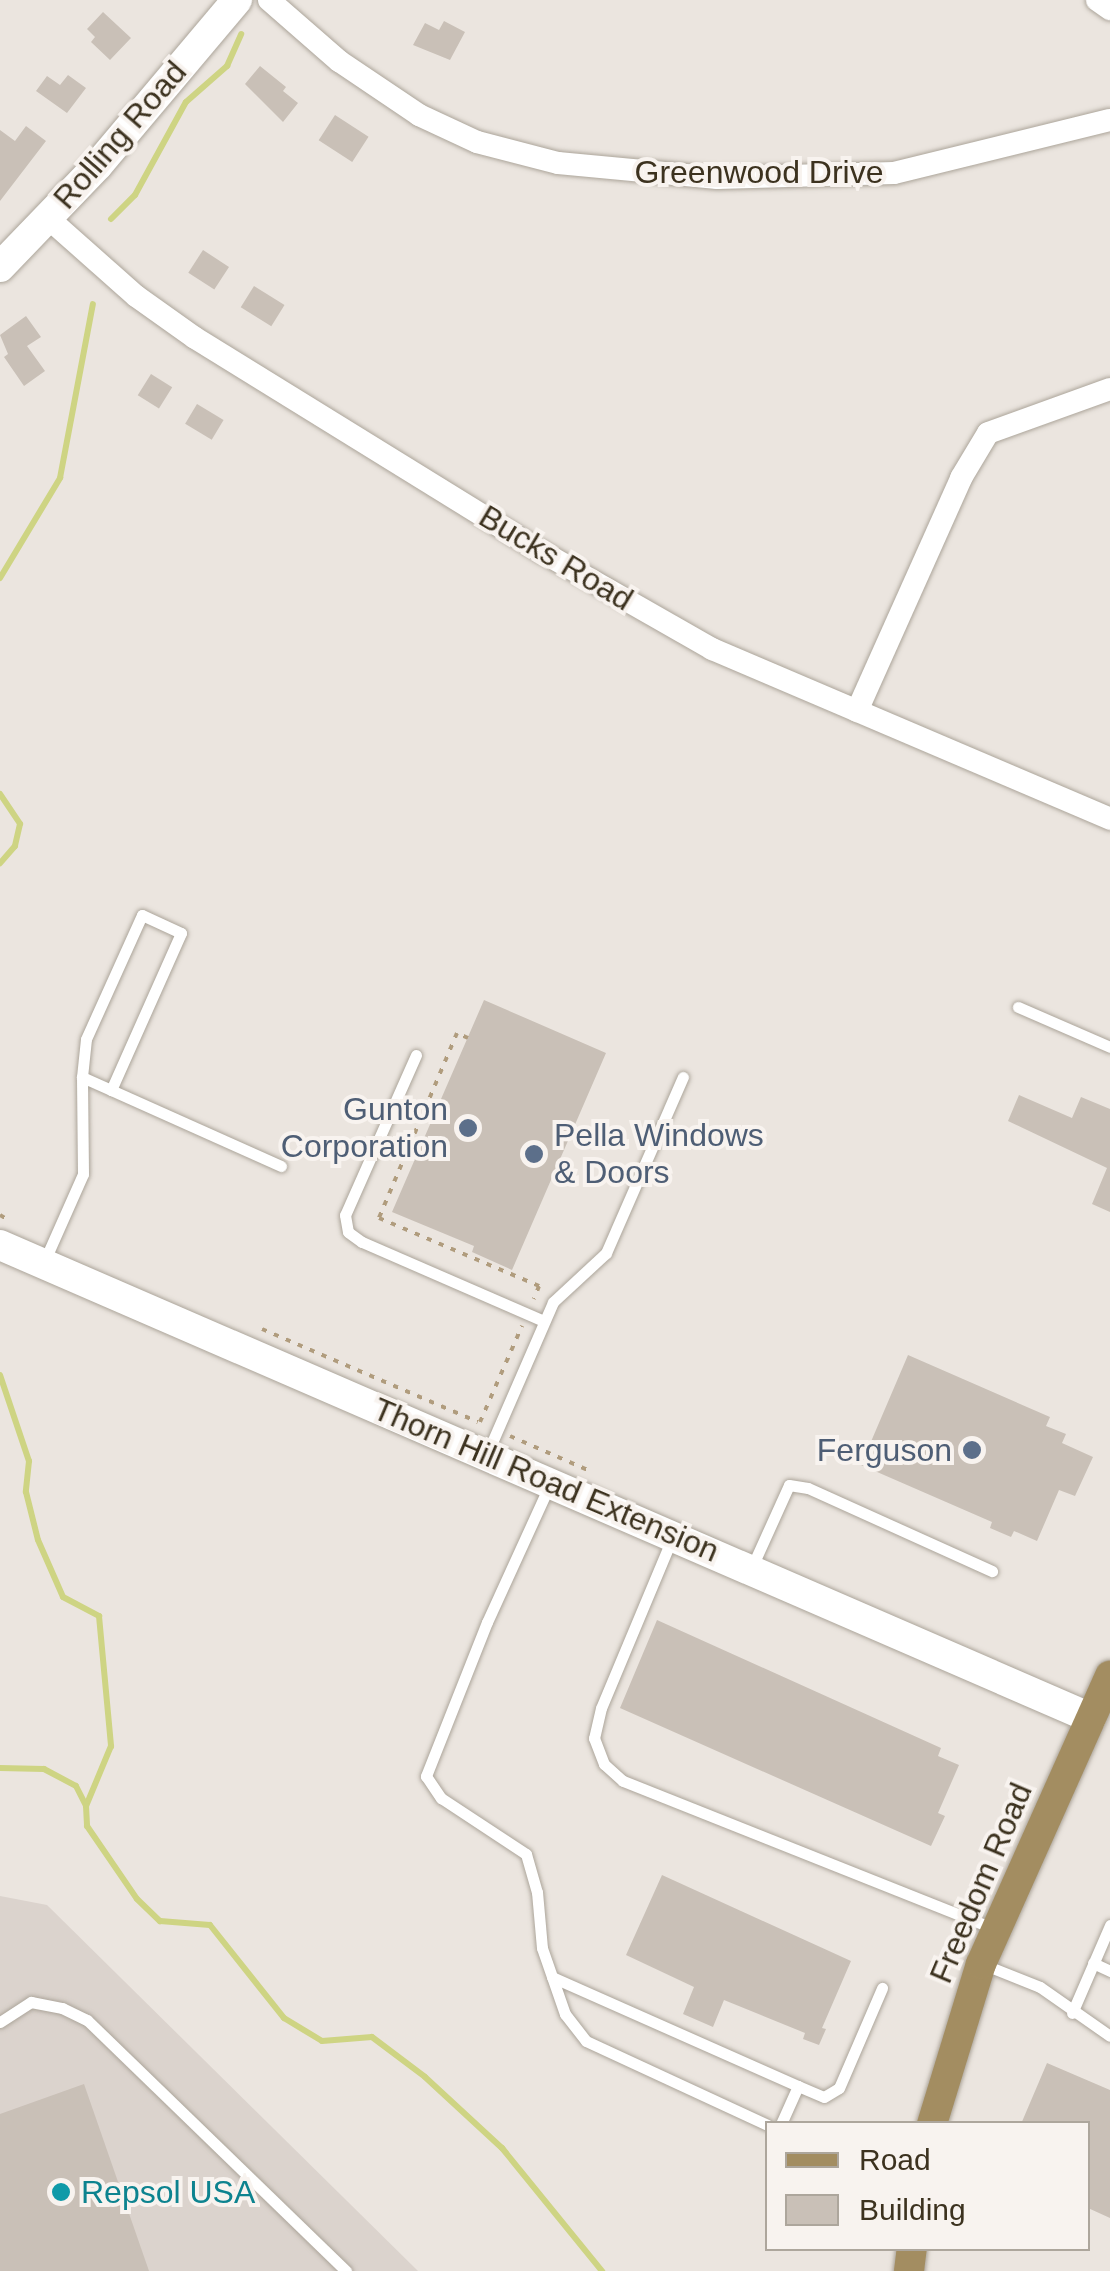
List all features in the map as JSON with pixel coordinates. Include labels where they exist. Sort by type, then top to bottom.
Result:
[{"type":"main road","name":"Freedom Road","points":[[933,2121],[981,1964],[1096,1720],[1110,1676]]},
{"type":"street","name":"Rolling Road","points":[[0,267],[48,218],[237,0]]},
{"type":"street","name":"Greenwood Drive","points":[[269,0],[340,61],[419,116],[477,142],[558,163],[716,178],[894,174],[1110,120]]},
{"type":"street","points":[[1097,0],[1110,8]]},
{"type":"street","name":"Bucks Road","points":[[48,218],[136,296],[194,338],[526,542],[712,649],[1110,819]]},
{"type":"street","points":[[857,711],[960,478],[988,433],[1110,389]]},
{"type":"street","name":"Thorn Hill Road Extension","points":[[2,1226],[43,1263],[492,1442],[551,1482],[1096,1720]]},
{"type":"lane","points":[[43,1263],[83,1174],[82,1077],[86,1039],[142,915],[181,934],[110,1090]]},
{"type":"lane","points":[[1018,1007],[1110,1046]]},
{"type":"lane","points":[[416,1055],[345,1215],[348,1232],[362,1242],[544,1321]]},
{"type":"lane","points":[[82,1077],[281,1166]]},
{"type":"lane","points":[[492,1442],[553,1302],[606,1253],[683,1077]]},
{"type":"lane","points":[[551,1482],[488,1622],[426,1776],[441,1798],[526,1854],[536,1892],[542,1948],[565,2014],[586,2041],[765,2123]]},
{"type":"lane","points":[[751,1568],[789,1485],[808,1488],[992,1571]]},
{"type":"lane","points":[[674,1534],[601,1708],[594,1738],[604,1764],[623,1781],[995,1929]]},
{"type":"lane","points":[[1072,2013],[1110,1925]]},
{"type":"lane","points":[[981,1964],[1040,1987],[1110,2036]]},
{"type":"lane","points":[[1093,1964],[1110,1970]]},
{"type":"lane","points":[[552,1977],[824,2097],[838,2088],[882,1988]]},
{"type":"lane","points":[[0,2022],[31,2002],[62,2008],[87,2020],[346,2271]]},
{"type":"lane","points":[[782,2121],[798,2086]]},
{"type":"path","points":[[262,1328],[480,1422],[539,1286],[378,1218],[457,1034],[468,1038]]},
{"type":"path","points":[[492,1442],[590,1471]]},
{"type":"shaded area","points":[[0,1896],[47,1905],[418,2271],[0,2271]]},
{"type":"building","points":[[103,12],[131,38],[110,60],[91,42],[95,37],[87,29]]},
{"type":"building","points":[[444,21],[465,32],[450,60],[413,45],[425,23],[439,30]]},
{"type":"building","points":[[260,66],[286,87],[283,91],[298,103],[283,122],[245,84]]},
{"type":"building","points":[[68,75],[86,88],[67,113],[36,91],[47,76],[60,85]]},
{"type":"building","points":[[335,115],[369,137],[352,162],[319,140]]},
{"type":"building","points":[[26,126],[46,141],[0,201],[0,130],[15,141]]},
{"type":"building","points":[[203,250],[229,267],[214,290],[188,273]]},
{"type":"building","points":[[254,286],[285,305],[271,326],[241,307]]},
{"type":"building","points":[[26,316],[41,337],[27,346],[45,371],[24,386],[4,357],[8,354],[0,335]]},
{"type":"building","points":[[151,374],[172,387],[159,408],[138,395]]},
{"type":"building","points":[[197,404],[224,420],[212,440],[185,424]]},
{"type":"building","points":[[484,1000],[606,1053],[512,1270],[472,1252],[474,1246],[392,1212]]},
{"type":"building","points":[[1019,1095],[1072,1118],[1081,1097],[1110,1109],[1110,1212],[1092,1204],[1107,1168],[1008,1121]]},
{"type":"building","name":"Ferguson","points":[[908,1355],[1050,1417],[1046,1426],[1066,1434],[1062,1443],[1093,1457],[1075,1496],[1059,1490],[1037,1541],[1014,1531],[1011,1537],[990,1528],[992,1522],[861,1465]]},
{"type":"building","points":[[657,1620],[941,1748],[938,1756],[959,1765],[938,1813],[945,1816],[931,1846],[620,1708]]},
{"type":"building","points":[[662,1875],[851,1961],[822,2028],[826,2029],[819,2045],[803,2039],[805,2033],[724,2000],[713,2027],[683,2014],[694,1987],[626,1955]]},
{"type":"building","points":[[1047,2063],[1110,2090],[1110,2218],[1090,2209],[1090,2121],[1022,2121]]},
{"type":"building","name":"Repsol USA","points":[[84,2084],[149,2271],[0,2271],[0,2114]]},
{"type":"waterway","points":[[111,219],[135,195],[186,102],[227,66],[241,34]]},
{"type":"waterway","points":[[0,578],[60,478],[93,304]]},
{"type":"waterway","points":[[0,794],[20,824],[15,846],[0,863]]},
{"type":"waterway","points":[[0,1375],[29,1461],[26,1492],[38,1540],[63,1597],[99,1616],[111,1746],[86,1806]]},
{"type":"waterway","points":[[0,1768],[44,1769],[76,1786],[86,1806],[87,1826],[137,1899],[160,1921],[210,1925],[284,2018],[322,2041],[372,2037],[425,2077],[502,2148],[602,2271]]},
{"type":"place","name":"Gunton Corporation","points":[[468,1128]]},
{"type":"place","name":"Pella Windows & Doors","points":[[534,1154]]},
{"type":"place","name":"Ferguson","points":[[972,1450]]},
{"type":"place","name":"Repsol USA","points":[[61,2192]]}]
